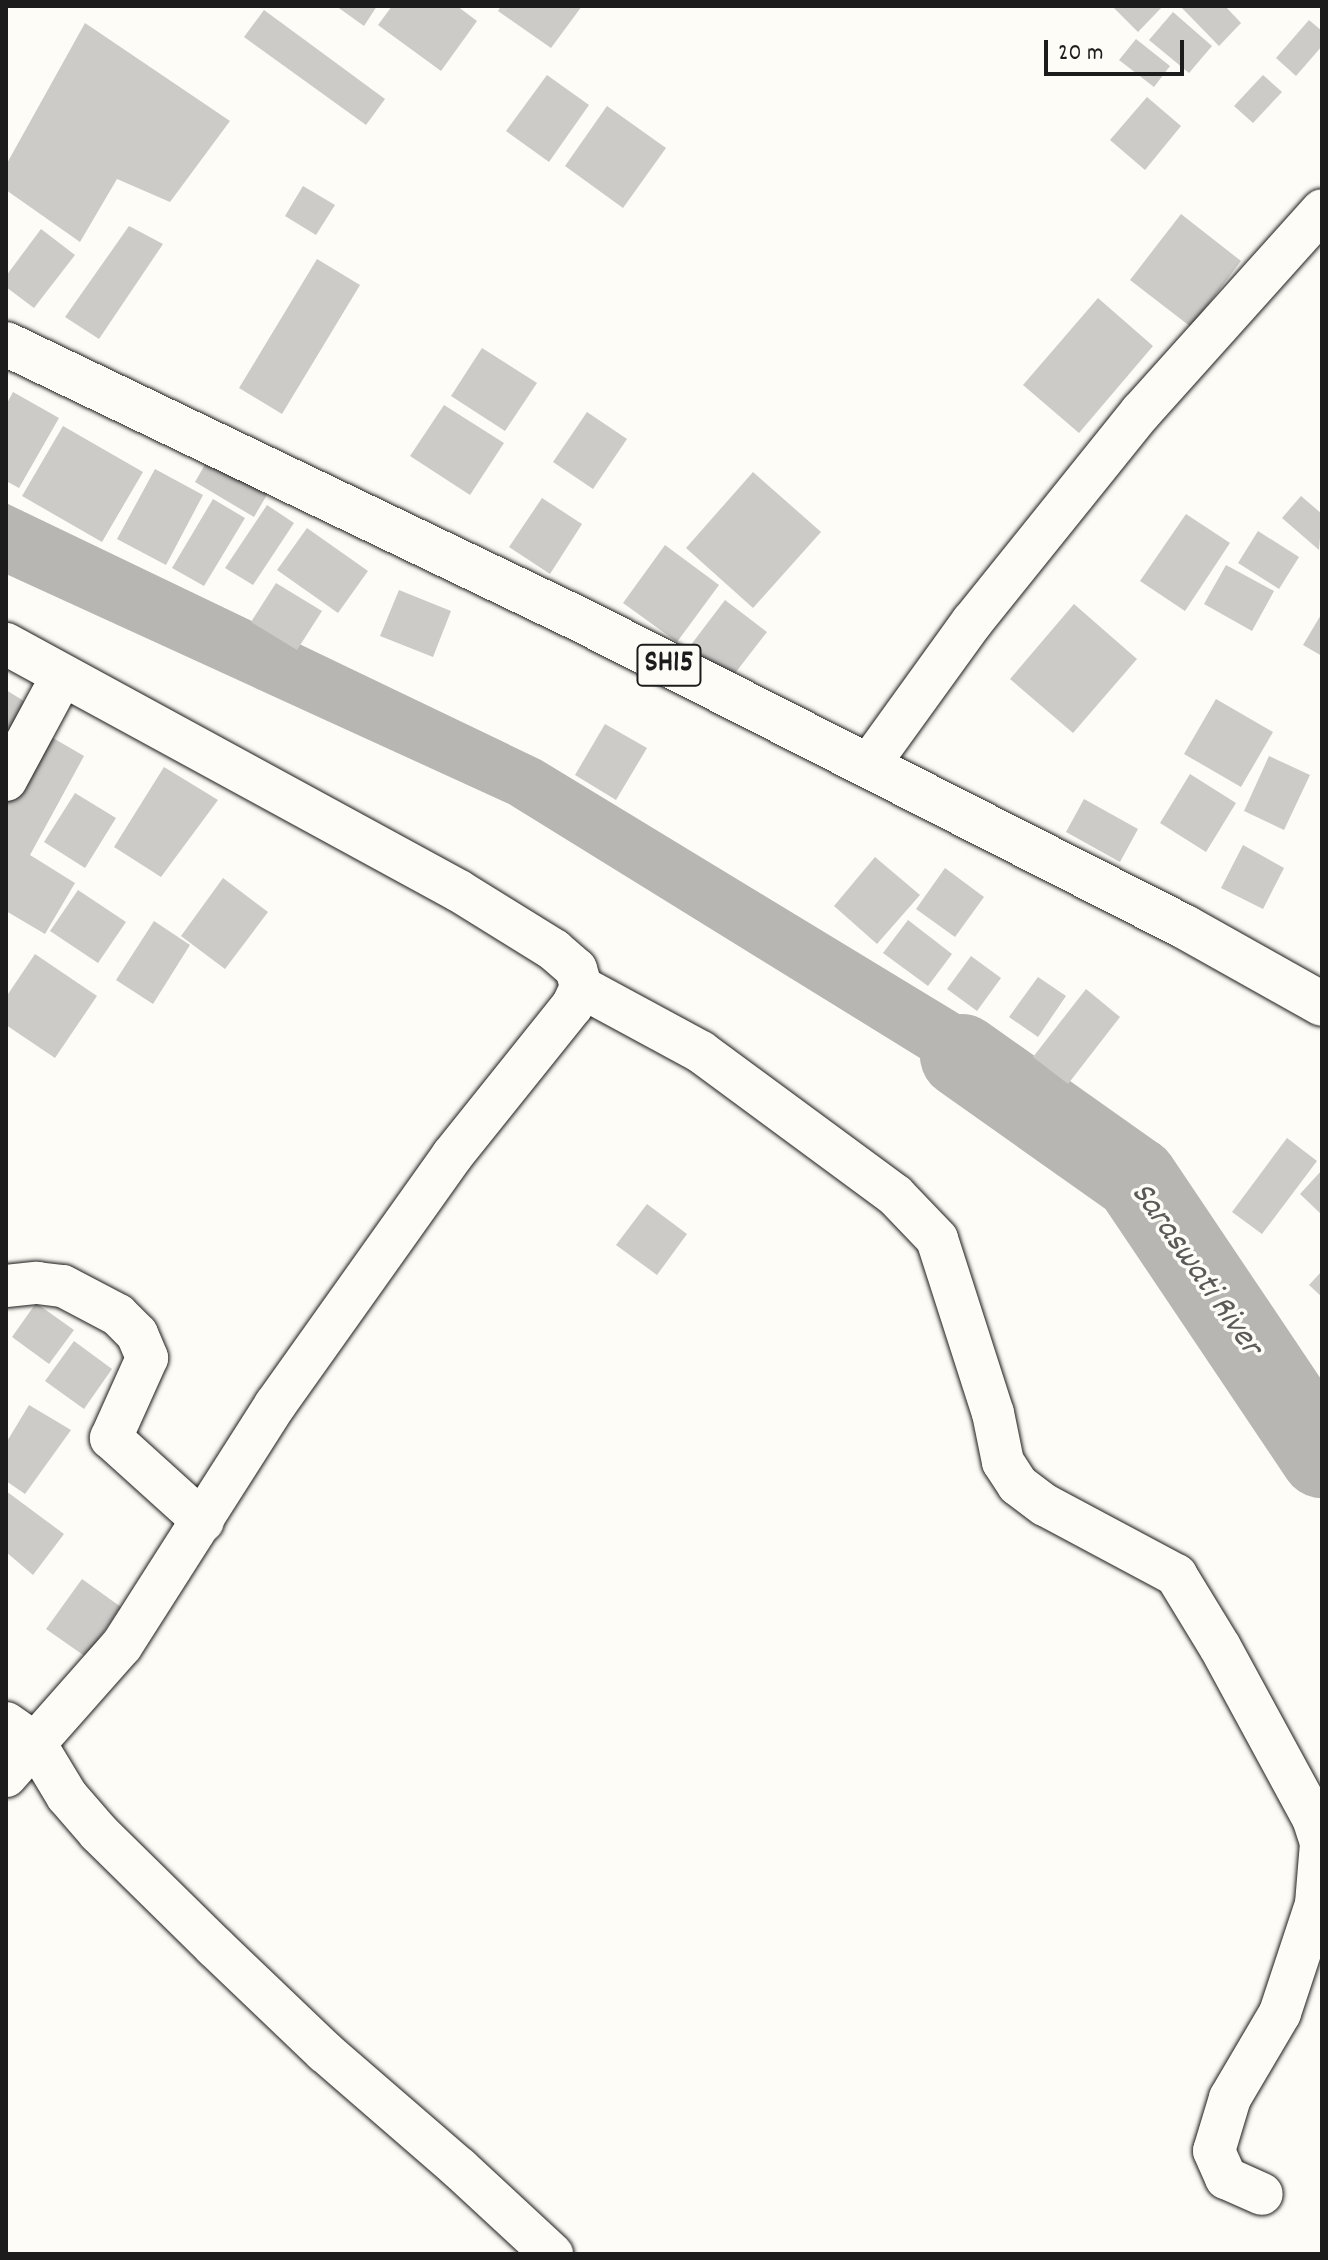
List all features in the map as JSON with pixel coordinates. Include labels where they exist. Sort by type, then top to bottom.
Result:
[{"type":"main road","name":"SH15","points":[[6,344],[579,619],[1185,927],[1322,1004]]},
{"type":"street","points":[[868,766],[972,622],[1141,412],[1322,210]]},
{"type":"street","points":[[6,644],[459,891],[554,950],[576,969],[581,987],[572,1006],[452,1156],[275,1405],[122,1645],[20,1733],[6,1776]]},
{"type":"street","points":[[6,780],[62,676]]},
{"type":"street","points":[[581,987],[701,1052],[895,1195],[937,1239],[993,1413],[1003,1462],[1018,1485],[1045,1505],[1176,1575],[1220,1647],[1313,1818],[1321,1843],[1316,1904],[1280,2013],[1230,2098],[1214,2151],[1226,2178],[1262,2194]]},
{"type":"street","points":[[6,1286],[63,1286],[118,1315],[137,1334],[147,1358],[111,1438],[203,1521]]},
{"type":"street","points":[[20,1733],[99,1833],[325,2052],[459,2168],[552,2254]]},
{"type":"shaded area","points":[[6,503],[541,760],[984,1029],[949,1076],[509,804],[6,574]]},
{"type":"building","points":[[336,6],[377,6],[364,26]]},
{"type":"building","points":[[392,6],[457,6],[477,21],[441,71],[378,25]]},
{"type":"building","points":[[501,6],[582,6],[551,48],[498,11]]},
{"type":"building","points":[[1112,6],[1163,6],[1138,32]]},
{"type":"building","points":[[1180,6],[1225,6],[1241,23],[1219,46]]},
{"type":"building","points":[[264,10],[385,99],[366,125],[244,37]]},
{"type":"building","points":[[1173,12],[1212,46],[1189,73],[1149,40]]},
{"type":"building","points":[[1309,20],[1322,31],[1322,46],[1296,76],[1276,58]]},
{"type":"building","points":[[85,23],[230,121],[170,202],[117,179],[80,242],[6,190],[6,165]]},
{"type":"building","points":[[1136,39],[1170,66],[1154,87],[1119,60]]},
{"type":"building","points":[[547,75],[589,105],[549,162],[506,131]]},
{"type":"building","points":[[1263,75],[1282,92],[1253,123],[1234,106]]},
{"type":"building","points":[[1147,97],[1181,126],[1145,170],[1110,140]]},
{"type":"building","points":[[607,106],[666,148],[623,208],[565,166]]},
{"type":"building","points":[[303,186],[335,205],[316,235],[285,216]]},
{"type":"building","points":[[1181,214],[1241,261],[1191,327],[1130,280]]},
{"type":"building","points":[[129,226],[163,244],[99,339],[65,317]]},
{"type":"building","points":[[41,229],[75,255],[34,308],[6,287],[6,276]]},
{"type":"building","points":[[317,259],[360,285],[282,414],[239,388]]},
{"type":"building","points":[[1098,298],[1153,346],[1079,433],[1023,385]]},
{"type":"building","points":[[482,348],[537,383],[505,431],[451,396]]},
{"type":"building","points":[[13,392],[59,418],[19,488],[6,481],[6,405]]},
{"type":"building","points":[[444,405],[504,443],[470,495],[410,456]]},
{"type":"building","points":[[587,412],[627,439],[593,489],[553,462]]},
{"type":"building","points":[[63,426],[143,472],[102,542],[22,496]]},
{"type":"building","points":[[215,447],[275,481],[254,517],[195,482]]},
{"type":"building","points":[[155,469],[203,495],[166,565],[117,539]]},
{"type":"building","points":[[753,472],[821,532],[753,608],[686,548]]},
{"type":"building","points":[[1301,496],[1322,514],[1319,550],[1282,518]]},
{"type":"building","points":[[542,498],[582,524],[550,574],[509,547]]},
{"type":"building","points":[[213,499],[245,518],[204,586],[172,568]]},
{"type":"building","points":[[267,505],[294,523],[253,585],[225,568]]},
{"type":"building","points":[[1186,514],[1230,543],[1185,611],[1140,581]]},
{"type":"building","points":[[307,528],[368,571],[338,613],[277,570]]},
{"type":"building","points":[[1258,531],[1299,557],[1279,589],[1238,563]]},
{"type":"building","points":[[665,545],[719,585],[677,642],[623,603]]},
{"type":"building","points":[[1226,565],[1274,591],[1252,631],[1204,604]]},
{"type":"building","points":[[276,583],[322,611],[297,650],[251,622]]},
{"type":"building","points":[[399,590],[451,611],[433,657],[380,636]]},
{"type":"building","points":[[725,600],[767,632],[729,681],[687,650]]},
{"type":"building","points":[[1074,604],[1137,659],[1073,733],[1010,679]]},
{"type":"building","points":[[1322,613],[1322,656],[1303,645]]},
{"type":"building","points":[[6,690],[37,709],[6,761]]},
{"type":"building","points":[[1216,699],[1273,732],[1241,787],[1184,754]]},
{"type":"building","points":[[605,724],[647,748],[616,800],[575,775]]},
{"type":"building","points":[[41,731],[84,756],[30,855],[75,883],[45,934],[6,911],[6,798]]},
{"type":"building","points":[[1269,756],[1310,775],[1284,830],[1244,811]]},
{"type":"building","points":[[164,767],[218,800],[161,877],[114,847]]},
{"type":"building","points":[[1190,774],[1236,803],[1206,852],[1160,823]]},
{"type":"building","points":[[75,793],[116,818],[85,868],[44,842]]},
{"type":"building","points":[[1084,799],[1138,829],[1120,862],[1066,832]]},
{"type":"building","points":[[1243,845],[1284,868],[1263,909],[1221,888]]},
{"type":"building","points":[[875,857],[920,895],[877,944],[834,906]]},
{"type":"building","points":[[945,868],[984,897],[955,937],[916,909]]},
{"type":"building","points":[[223,878],[268,912],[225,969],[181,936]]},
{"type":"building","points":[[78,890],[126,922],[98,963],[50,931]]},
{"type":"building","points":[[908,920],[952,954],[928,986],[883,953]]},
{"type":"building","points":[[154,921],[190,945],[153,1004],[116,980]]},
{"type":"building","points":[[35,954],[97,996],[55,1058],[6,1025],[6,997]]},
{"type":"building","points":[[971,956],[1001,978],[977,1011],[947,989]]},
{"type":"building","points":[[1038,977],[1066,996],[1038,1037],[1009,1017]]},
{"type":"building","points":[[1086,989],[1120,1017],[1068,1084],[1033,1057]]},
{"type":"building","points":[[1287,1138],[1317,1161],[1262,1234],[1232,1212]]},
{"type":"building","points":[[1322,1170],[1322,1215],[1300,1194]]},
{"type":"building","points":[[647,1204],[687,1234],[657,1275],[616,1245]]},
{"type":"building","points":[[1322,1271],[1322,1297],[1309,1285]]},
{"type":"building","points":[[36,1303],[74,1330],[49,1364],[12,1337]]},
{"type":"building","points":[[74,1341],[112,1369],[84,1409],[45,1381]]},
{"type":"building","points":[[29,1405],[71,1430],[25,1494],[6,1481],[6,1443]]},
{"type":"building","points":[[6,1491],[64,1534],[33,1575],[6,1552]]},
{"type":"building","points":[[82,1579],[121,1607],[86,1657],[46,1629]]},
{"type":"waterway","name":"Saraswati River","points":[[962,1056],[1136,1179],[1322,1456]]}]
